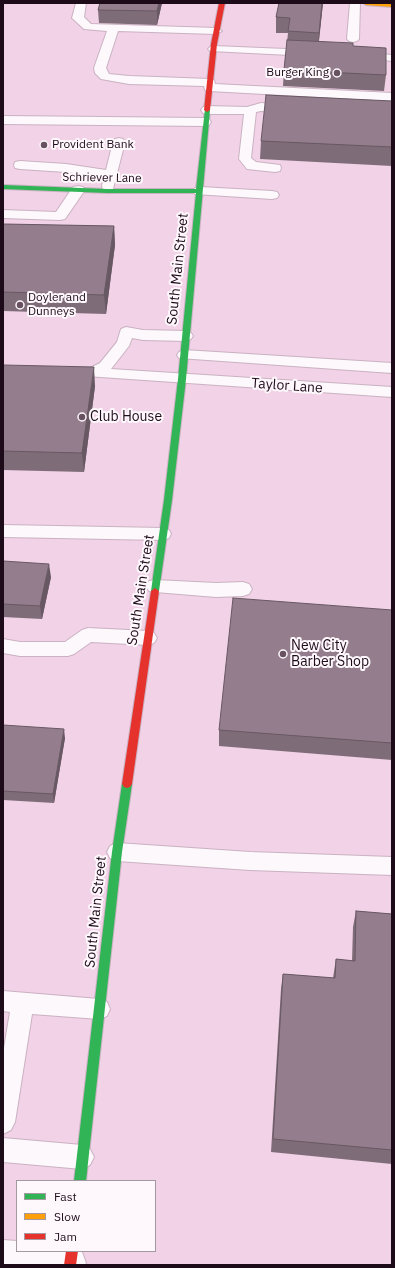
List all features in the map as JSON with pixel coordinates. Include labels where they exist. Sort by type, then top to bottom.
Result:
[{"type":"street","name":"South Main Street","points":[[80,1180],[117,852],[163,534],[182,379],[209,85],[216,31],[222,3]]},
{"type":"street","points":[[366,3],[392,5]]},
{"type":"street","name":"Schriever Lane","points":[[3,186],[107,191],[200,191]]},
{"type":"street","points":[[3,1255],[75,1261]]},
{"type":"lane","points":[[81,3],[78,18],[88,27],[216,31]]},
{"type":"lane","points":[[353,39],[355,3]]},
{"type":"lane","points":[[114,28],[100,68],[101,73],[105,77],[129,80],[392,97]]},
{"type":"lane","points":[[214,48],[318,53]]},
{"type":"lane","points":[[349,54],[373,55],[392,58]]},
{"type":"lane","points":[[3,120],[206,116],[250,111],[254,108],[261,107],[300,109]]},
{"type":"lane","points":[[250,111],[245,158],[252,166],[275,168]]},
{"type":"lane","points":[[107,191],[119,142]]},
{"type":"lane","points":[[20,165],[66,168],[110,174]]},
{"type":"lane","points":[[3,214],[60,216],[78,190]]},
{"type":"lane","points":[[200,191],[272,195]]},
{"type":"lane","name":"Taylor Lane","points":[[186,336],[143,335],[126,332],[124,343],[105,366],[91,373],[145,375],[182,379],[392,392]]},
{"type":"lane","name":"Taylor Lane","points":[[184,355],[392,368]]},
{"type":"lane","points":[[3,531],[163,534]]},
{"type":"lane","points":[[155,586],[216,590],[243,589]]},
{"type":"lane","points":[[3,646],[20,649],[68,649],[88,635],[148,638]]},
{"type":"lane","points":[[117,852],[250,861],[392,866]]},
{"type":"lane","points":[[3,1122],[13,1002],[99,1009]]},
{"type":"lane","points":[[3,1150],[82,1157]]},
{"type":"building","points":[[100,3],[159,3],[157,11],[98,10]]},
{"type":"building","points":[[279,3],[322,3],[319,33],[288,31],[290,18],[276,17]]},
{"type":"building","points":[[287,40],[353,43],[353,46],[386,48],[386,75],[284,70]]},
{"type":"building","points":[[266,95],[392,101],[392,147],[261,141]]},
{"type":"building","points":[[3,224],[114,226],[104,295],[3,292]]},
{"type":"building","points":[[3,365],[94,367],[82,453],[3,451]]},
{"type":"building","points":[[3,561],[49,564],[40,606],[3,604]]},
{"type":"building","points":[[233,598],[392,610],[392,743],[219,730]]},
{"type":"building","points":[[3,725],[64,729],[53,794],[3,791]]},
{"type":"building","points":[[356,911],[392,914],[392,1150],[273,1139],[283,974],[335,978],[336,959],[355,961]]},
{"type":"traffic: fast","points":[[155,591],[168,500],[182,379],[207,110]]},
{"type":"traffic: fast","points":[[3,187],[107,191],[200,191]]},
{"type":"traffic: fast","points":[[80,1180],[117,852],[127,784]]},
{"type":"traffic: slow","points":[[366,3],[392,5]]},
{"type":"traffic: jam","points":[[207,110],[214,44],[222,3]]},
{"type":"traffic: jam","points":[[127,784],[155,591]]},
{"type":"traffic: jam","points":[[70,1265],[72,1252]]},
{"type":"place","name":"Burger King","points":[[337,73]]},
{"type":"place","name":"Provident Bank","points":[[44,145]]},
{"type":"place","name":"Doyler and Dunneys","points":[[20,305]]},
{"type":"place","name":"Club House","points":[[82,417]]},
{"type":"place","name":"New City Barber Shop","points":[[283,654]]}]
